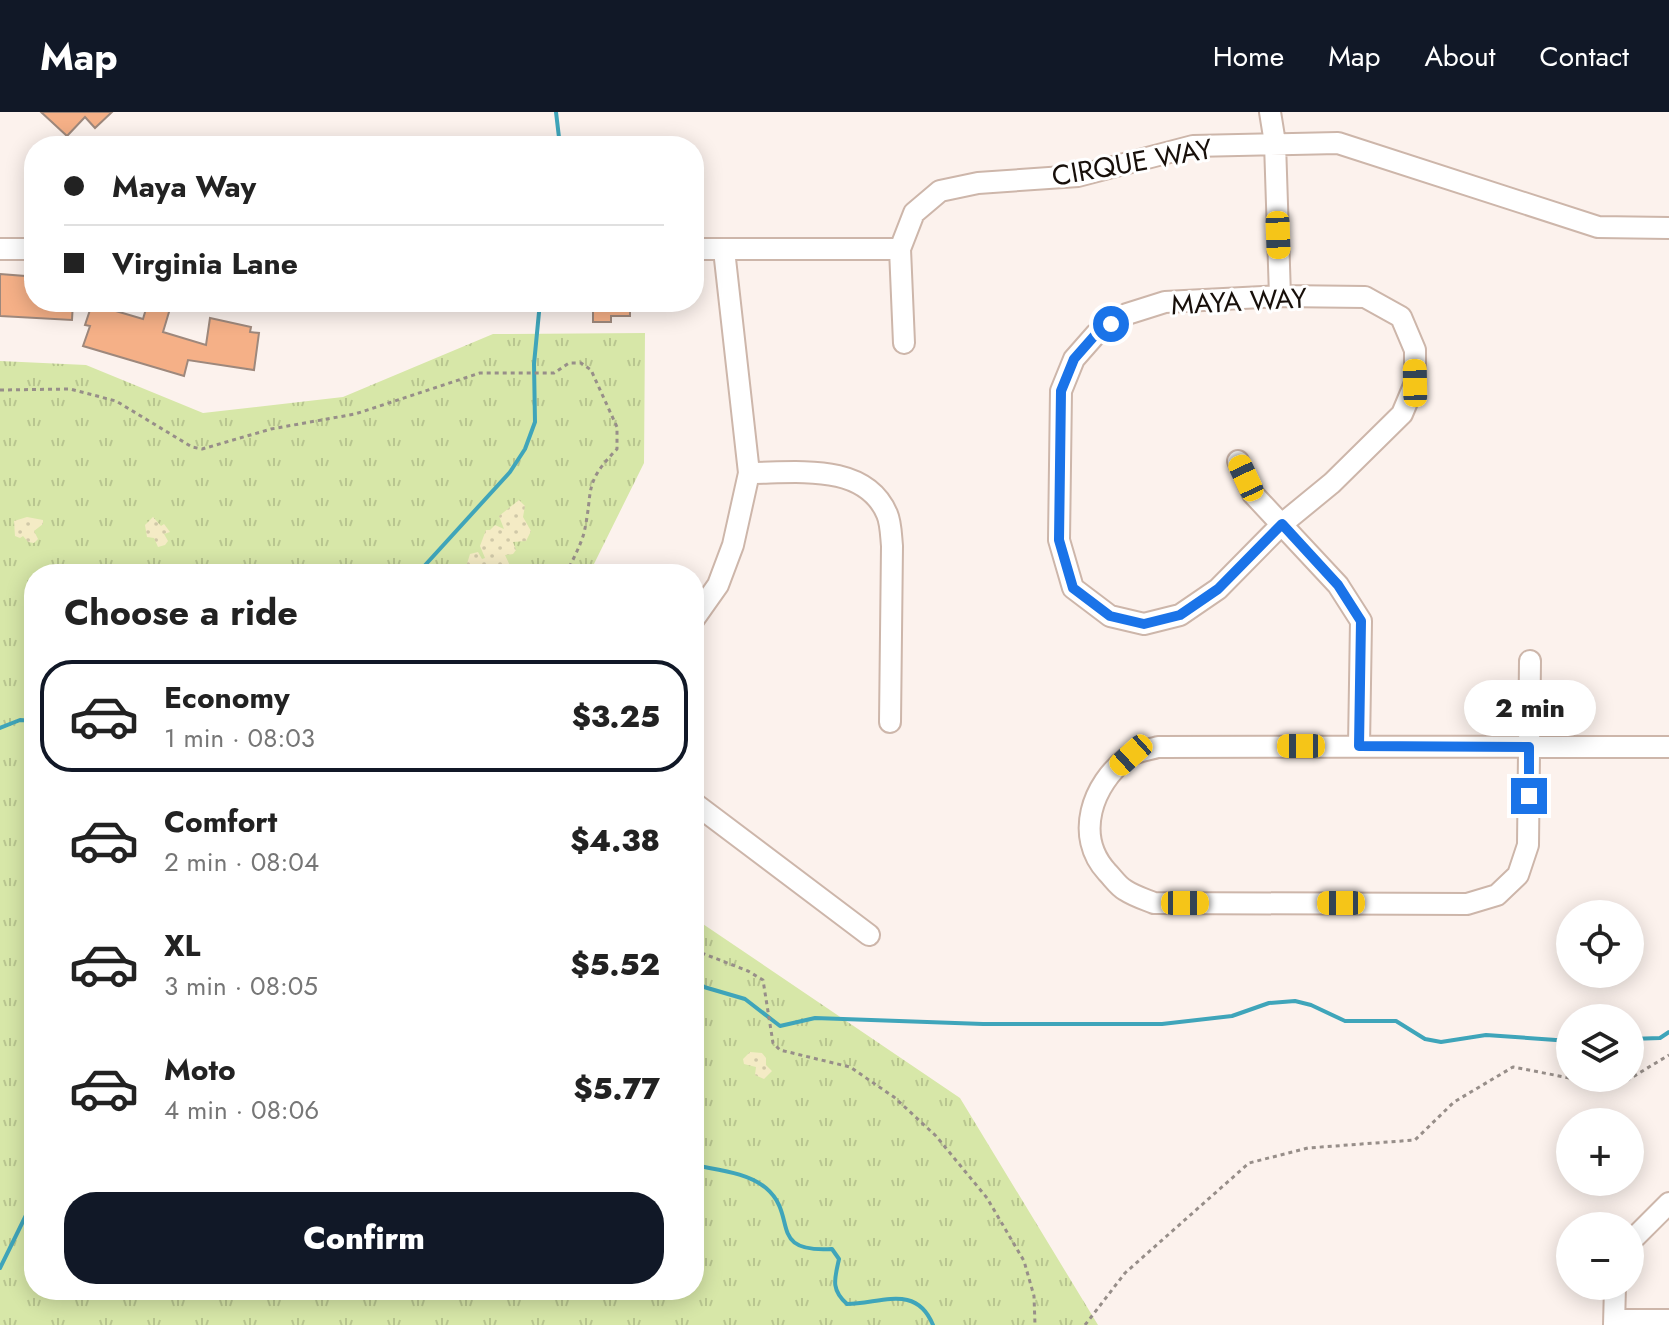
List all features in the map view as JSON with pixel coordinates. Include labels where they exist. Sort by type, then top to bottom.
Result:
[{"type":"street","points":[[1270,112],[1275,143],[1280,296]]},
{"type":"street","name":"CIRQUE WAY","points":[[904,343],[900,249],[914,213],[940,191],[978,183],[1078,176],[1193,146],[1338,143],[1598,227],[1669,228]]},
{"type":"street","points":[[0,249],[24,249]]},
{"type":"street","points":[[704,249],[900,249]]},
{"type":"street","points":[[704,605],[718,585],[733,545],[749,473],[724,250]]},
{"type":"street","name":"MAYA WAY","points":[[1280,296],[1365,297],[1401,317],[1415,350],[1415,383],[1402,414],[1332,483],[1282,524],[1218,589],[1180,615],[1144,624],[1110,616],[1073,588],[1059,540],[1061,391],[1074,359],[1096,334],[1127,314],[1165,302],[1280,296]]},
{"type":"street","points":[[1238,461],[1253,494],[1338,585],[1361,621],[1359,746]]},
{"type":"street","points":[[749,473],[832,474],[859,483],[879,499],[888,516],[892,546],[890,722]]},
{"type":"street","points":[[1530,661],[1529,747],[1528,845],[1518,875],[1497,895],[1467,904],[1154,903],[1122,889],[1102,867],[1092,846],[1089,821],[1094,798],[1109,775],[1131,755],[1158,747],[1359,746],[1529,747],[1669,747]]},
{"type":"street","points":[[704,811],[869,935]]},
{"type":"street","points":[[1644,1228],[1669,1203]]},
{"type":"street","points":[[1615,1300],[1614,1322],[1669,1320]]},
{"type":"path","points":[[0,390],[70,389],[116,401],[192,447],[202,449],[271,429],[355,414],[480,373],[544,374],[554,373],[569,363],[581,363],[591,370],[617,427],[617,449],[599,467],[589,487],[583,536],[570,564]]},
{"type":"path","points":[[704,954],[763,980],[773,1043],[780,1050],[850,1067],[894,1097],[936,1136],[987,1198],[1024,1261],[1034,1296],[1035,1325]]},
{"type":"path","points":[[1085,1325],[1125,1273],[1249,1163],[1308,1148],[1415,1140],[1454,1102],[1513,1067],[1616,1087],[1669,1055]]},
{"type":"green space","points":[[645,333],[644,463],[594,564],[24,564],[24,1300],[704,1300],[704,925],[960,1098],[1098,1325],[0,1325],[0,361],[86,365],[203,413],[343,397],[493,334]]},
{"type":"sand","points":[[519,500],[525,506],[523,517],[531,531],[526,541],[513,542],[516,550],[513,554],[505,555],[509,564],[467,564],[470,554],[478,552],[482,559],[485,558],[480,546],[486,530],[495,525],[504,529],[499,516]]},
{"type":"sand","points":[[27,517],[43,520],[43,524],[34,531],[38,539],[34,543],[23,536],[15,536],[14,521]]},
{"type":"sand","points":[[153,517],[170,532],[164,534],[168,541],[165,545],[158,547],[154,538],[147,537],[145,525]]},
{"type":"sand","points":[[750,1052],[762,1053],[766,1058],[766,1065],[772,1071],[764,1079],[755,1075],[756,1067],[744,1064],[743,1059]]},
{"type":"building","points":[[41,112],[112,112],[95,128],[85,117],[67,136]]},
{"type":"building","points":[[0,274],[24,276],[24,312],[72,312],[72,320],[0,316]]},
{"type":"building","points":[[89,312],[119,312],[143,319],[145,312],[169,312],[163,332],[206,345],[210,318],[251,327],[250,332],[259,333],[254,370],[188,360],[184,376],[83,346],[90,326],[85,325]]},
{"type":"building","points":[[593,312],[630,312],[630,316],[611,316],[611,322],[593,322]]},
{"type":"waterway","points":[[556,112],[559,136]]},
{"type":"waterway","points":[[426,564],[510,472],[525,449],[535,422],[534,364],[539,312]]},
{"type":"waterway","points":[[0,728],[24,720]]},
{"type":"waterway","points":[[704,987],[745,999],[780,1026],[815,1018],[983,1024],[1162,1024],[1232,1016],[1269,1003],[1295,1001],[1345,1021],[1396,1021],[1425,1039],[1441,1042],[1486,1035],[1556,1040]]},
{"type":"waterway","points":[[1644,1039],[1660,1038],[1669,1032]]},
{"type":"waterway","points":[[704,1167],[741,1175],[766,1188],[776,1199],[791,1239],[798,1245],[812,1249],[832,1249],[839,1259],[836,1288],[847,1304],[907,1300],[926,1312],[933,1325]]},
{"type":"waterway","points":[[0,1268],[24,1219]]},
{"type":"route","points":[[1111,324],[1096,334],[1074,359],[1061,391],[1059,540],[1073,588],[1110,616],[1144,624],[1180,615],[1218,589],[1282,524],[1338,585],[1361,621],[1359,746],[1529,747],[1529,796]]}]
